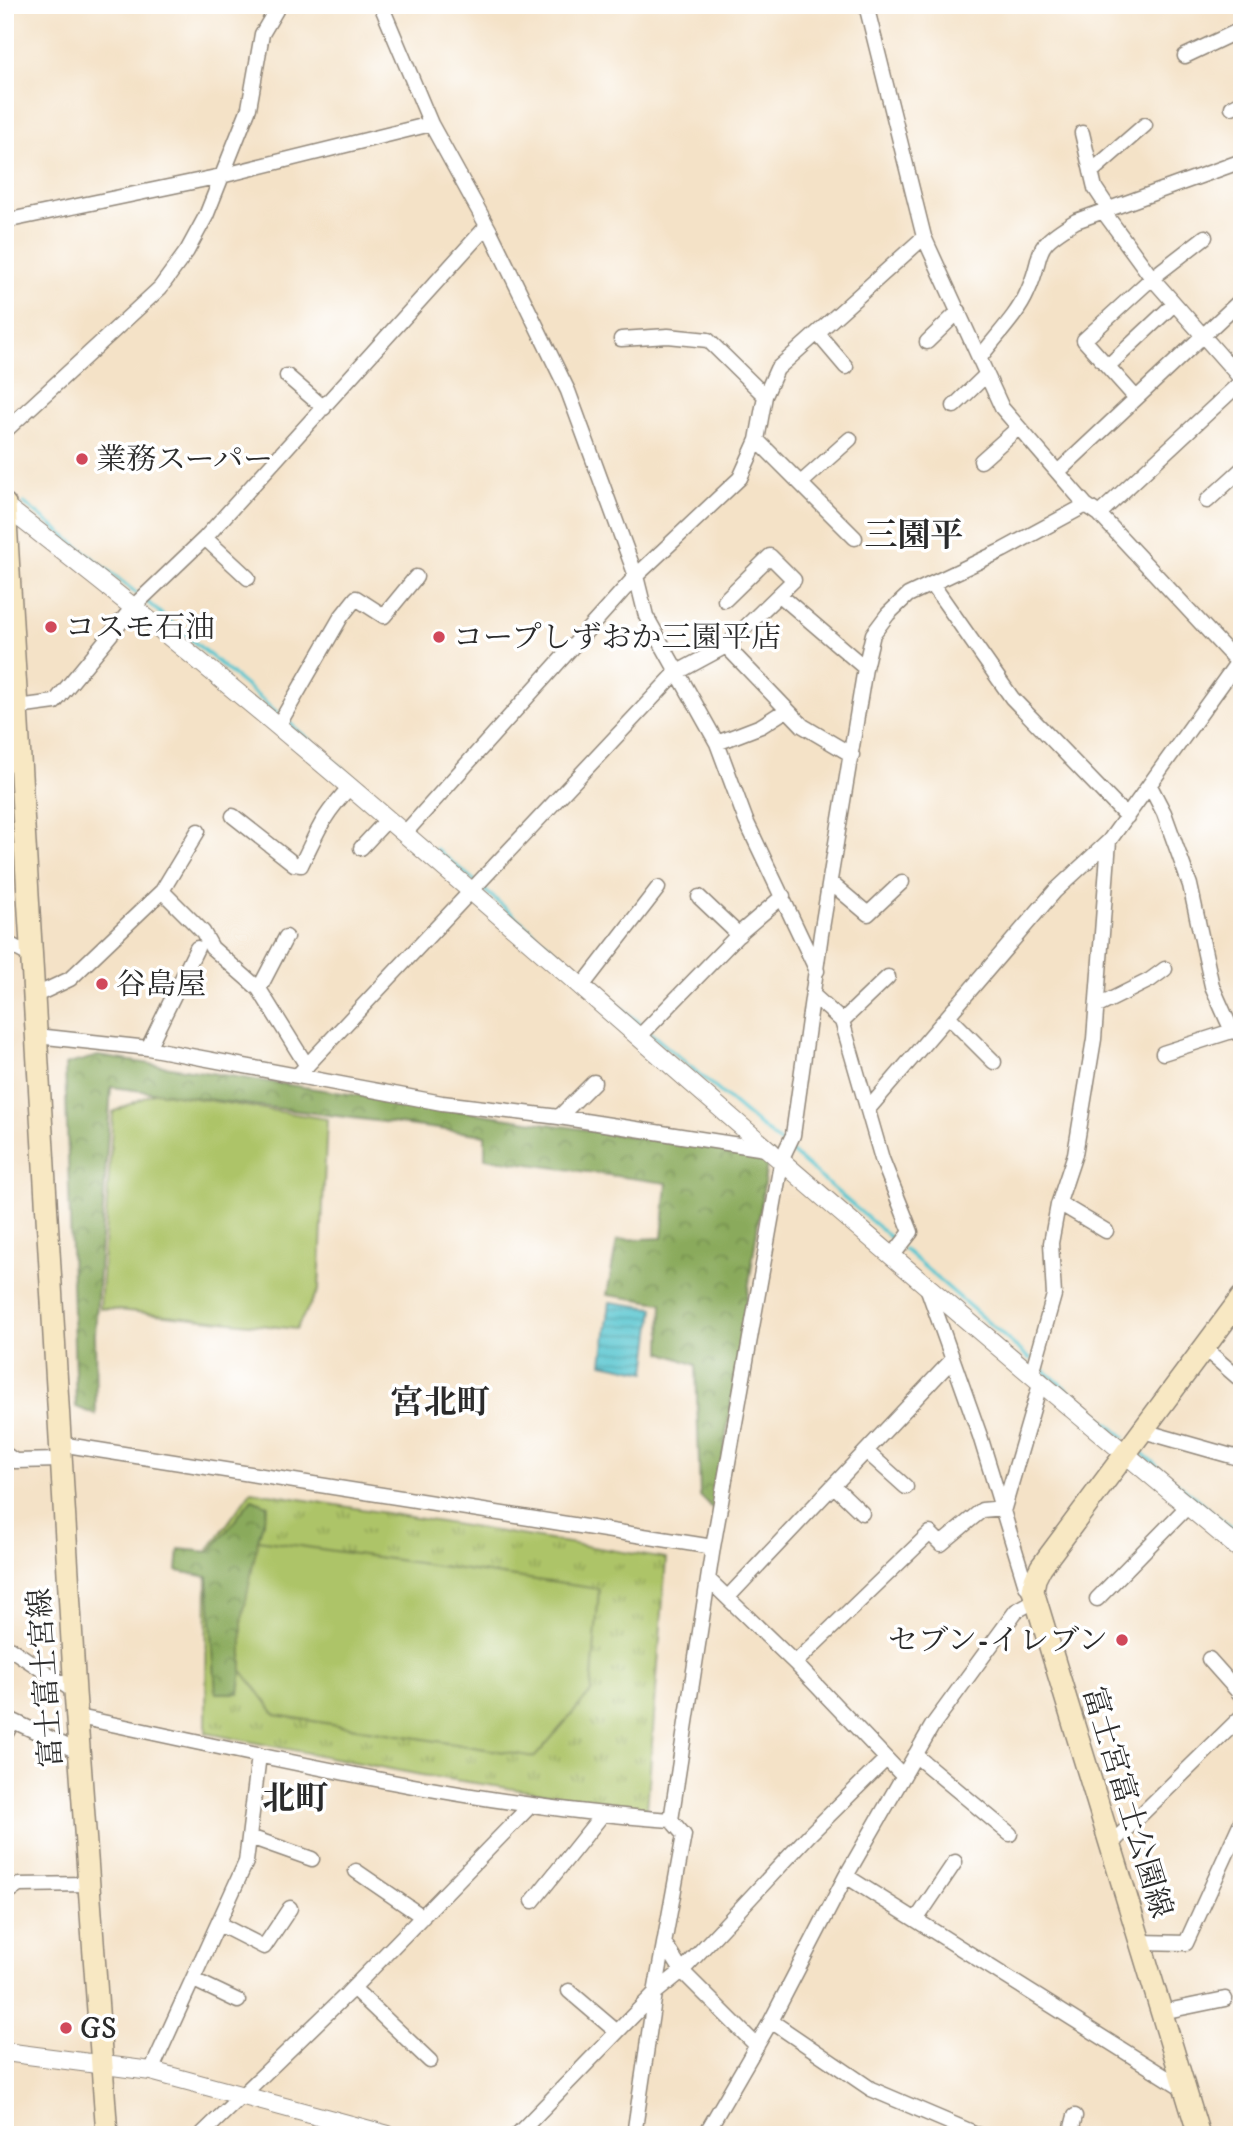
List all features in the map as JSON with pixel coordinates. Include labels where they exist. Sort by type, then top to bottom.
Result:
[{"type":"main road","name":"富士富士宮線","points":[[5,505],[11,710],[37,1036],[75,1692],[79,1717],[88,1884],[107,2135]]},
{"type":"main road","points":[[1034,1596],[1035,1579],[1041,1567],[1242,1297]]},
{"type":"main road","name":"富士宮富士公園線","points":[[1034,1596],[1199,2135]]},
{"type":"street","points":[[5,431],[160,288],[187,251],[206,216],[248,107],[262,34],[279,5]]},
{"type":"street","points":[[381,5],[431,124],[487,226],[568,391],[636,576],[646,616],[717,743],[746,821],[817,972]]},
{"type":"street","points":[[866,5],[924,237],[1002,408],[1086,505],[1099,514],[1240,662],[1108,841],[1055,891],[870,1107]]},
{"type":"street","points":[[1185,55],[1242,29]]},
{"type":"street","points":[[5,220],[221,176],[431,124]]},
{"type":"street","points":[[1091,172],[1146,125]]},
{"type":"street","points":[[1082,133],[1095,188],[1106,210],[1152,278],[1242,380],[1099,514]]},
{"type":"street","points":[[979,359],[1027,294],[1039,249],[1055,233],[1076,220],[1242,161]]},
{"type":"street","points":[[11,710],[55,702],[140,601],[205,538],[487,226]]},
{"type":"street","points":[[408,829],[636,576],[740,478],[757,440],[765,396],[777,369],[924,237]]},
{"type":"street","points":[[1136,398],[1084,340],[1152,278],[1205,237]]},
{"type":"street","points":[[1059,471],[1201,334],[1242,299]]},
{"type":"street","points":[[1108,366],[1174,304]]},
{"type":"street","points":[[927,342],[959,311]]},
{"type":"street","points":[[818,334],[846,367]]},
{"type":"street","points":[[621,339],[668,336],[708,340],[765,396]]},
{"type":"street","points":[[954,405],[986,375]]},
{"type":"street","points":[[288,376],[324,408]]},
{"type":"street","points":[[981,461],[1018,428]]},
{"type":"street","points":[[802,482],[850,439]]},
{"type":"street","points":[[757,440],[802,482],[855,538]]},
{"type":"street","points":[[1207,502],[1242,469]]},
{"type":"street","points":[[5,505],[140,601],[281,720],[387,820],[408,829],[898,1249],[927,1287],[1036,1370],[1126,1454],[1242,1551]]},
{"type":"street","points":[[671,1820],[713,1547],[782,1151],[814,996],[864,668],[873,634],[888,614],[908,595],[1086,505]]},
{"type":"street","points":[[205,538],[248,578]]},
{"type":"street","points":[[303,1071],[676,673],[726,646],[781,596],[794,580],[771,556],[725,600]]},
{"type":"street","points":[[281,720],[341,617],[356,598],[384,615],[416,577]]},
{"type":"street","points":[[932,584],[1012,698],[1127,817]]},
{"type":"street","points":[[781,596],[864,668]]},
{"type":"street","points":[[726,646],[803,726],[852,755]]},
{"type":"street","points":[[717,743],[761,726],[786,710]]},
{"type":"street","points":[[1150,786],[1164,813],[1190,885],[1212,986],[1237,1032],[1163,1053]]},
{"type":"street","points":[[233,816],[294,864],[301,865],[314,831],[326,812],[350,787]]},
{"type":"street","points":[[361,848],[387,820]]},
{"type":"street","points":[[34,996],[70,979],[162,891],[198,831]]},
{"type":"street","points":[[1004,1508],[1054,1295],[1051,1243],[1059,1203],[1075,1154],[1098,1006],[1108,841]]},
{"type":"street","points":[[830,882],[868,914],[902,882]]},
{"type":"street","points":[[586,981],[658,888]]},
{"type":"street","points":[[162,891],[203,932],[212,948],[259,989],[303,1071]]},
{"type":"street","points":[[644,1032],[738,935],[783,895]]},
{"type":"street","points":[[699,897],[738,935]]},
{"type":"street","points":[[259,989],[286,937]]},
{"type":"street","points":[[5,942],[31,956]]},
{"type":"street","points":[[148,1048],[197,948]]},
{"type":"street","points":[[1098,1006],[1150,980],[1165,969]]},
{"type":"street","points":[[842,1021],[888,977]]},
{"type":"street","points":[[814,996],[842,1021],[870,1107],[882,1159],[911,1232],[898,1249]]},
{"type":"street","points":[[948,1016],[994,1062]]},
{"type":"street","points":[[37,1036],[148,1048],[303,1071],[442,1103],[559,1117],[782,1151]]},
{"type":"street","points":[[559,1117],[594,1082]]},
{"type":"street","points":[[1059,1203],[1106,1231]]},
{"type":"street","points":[[705,2135],[771,2021],[846,1877],[932,1726],[1016,1611],[1034,1596],[1026,1586],[1004,1508],[927,1287]]},
{"type":"street","points":[[1205,1349],[1242,1381]]},
{"type":"street","points":[[729,1596],[835,1487],[952,1360]]},
{"type":"street","points":[[1143,1431],[1242,1460]]},
{"type":"street","points":[[5,1454],[15,1461],[61,1452],[713,1547]]},
{"type":"street","points":[[867,1452],[906,1487]]},
{"type":"street","points":[[835,1487],[862,1513]]},
{"type":"street","points":[[1097,1599],[1188,1506]]},
{"type":"street","points":[[795,1663],[930,1533],[941,1544],[982,1510],[1004,1508]]},
{"type":"street","points":[[709,1580],[729,1596],[795,1663],[902,1776]]},
{"type":"street","points":[[5,1646],[75,1692]]},
{"type":"street","points":[[1209,1659],[1242,1696]]},
{"type":"street","points":[[1110,1845],[1242,1716]]},
{"type":"street","points":[[79,1717],[259,1755],[531,1805],[602,1815],[671,1820],[684,1835],[655,1993],[635,2135]]},
{"type":"street","points":[[5,1735],[9,1719],[81,1753]]},
{"type":"street","points":[[151,2071],[246,1862],[259,1755]]},
{"type":"street","points":[[915,1755],[1010,1834]]},
{"type":"street","points":[[517,2135],[655,1993],[682,1971],[809,1835],[886,1760]]},
{"type":"street","points":[[201,2135],[353,1988],[531,1805]]},
{"type":"street","points":[[533,1901],[602,1815]]},
{"type":"street","points":[[1140,1942],[1186,1943],[1242,1820]]},
{"type":"street","points":[[250,1837],[312,1860]]},
{"type":"street","points":[[916,1920],[956,1863]]},
{"type":"street","points":[[356,1871],[423,1917]]},
{"type":"street","points":[[846,1877],[1185,2090]]},
{"type":"street","points":[[5,1894],[19,1885],[88,1884]]},
{"type":"street","points":[[219,1924],[264,1947],[290,1908]]},
{"type":"street","points":[[665,1944],[682,1971],[757,2046]]},
{"type":"street","points":[[194,1980],[238,2001]]},
{"type":"street","points":[[353,1988],[430,2060]]},
{"type":"street","points":[[569,1991],[617,2032]]},
{"type":"street","points":[[1162,2012],[1225,1999]]},
{"type":"street","points":[[771,2021],[871,2089],[951,2130],[979,2135]]},
{"type":"street","points":[[5,2052],[151,2071],[388,2135]]},
{"type":"street","points":[[1070,2135],[1075,2116]]},
{"type":"green space","points":[[98,1056],[768,1157],[715,1511],[700,1496],[696,1365],[661,1352],[662,1303],[607,1295],[617,1240],[662,1238],[667,1183],[485,1158],[485,1135],[111,1087],[95,1334],[96,1415],[76,1407],[65,1065]]},
{"type":"green space","points":[[156,1092],[327,1119],[319,1289],[296,1329],[100,1308],[113,1112]]},
{"type":"green space","points":[[251,1491],[666,1559],[647,1809],[421,1775],[206,1733],[207,1552]]},
{"type":"green space","points":[[252,1499],[268,1505],[258,1540],[239,1693],[216,1693],[208,1577],[177,1571],[179,1549],[210,1552]]},
{"type":"green space","points":[[258,1540],[599,1589],[591,1692],[535,1757],[276,1715],[242,1670],[242,1620]]},
{"type":"water","points":[[610,1302],[654,1308],[646,1372],[602,1363]]},
{"type":"waterway","points":[[24,503],[140,596]]},
{"type":"waterway","points":[[146,601],[279,714]]},
{"type":"waterway","points":[[285,719],[369,792]]},
{"type":"waterway","points":[[436,849],[476,882]]},
{"type":"waterway","points":[[481,887],[584,976]]},
{"type":"waterway","points":[[590,981],[643,1026]]},
{"type":"waterway","points":[[648,1031],[784,1146]]},
{"type":"waterway","points":[[790,1151],[898,1244]]},
{"type":"waterway","points":[[904,1249],[1030,1359]]},
{"type":"waterway","points":[[1039,1366],[1124,1437]]},
{"type":"waterway","points":[[1142,1453],[1242,1537]]},
{"type":"place","name":"業務スーパー","points":[[82,459]]},
{"type":"place","name":"コスモ石油","points":[[51,627]]},
{"type":"place","name":"コープしずおか三園平店","points":[[439,637]]},
{"type":"place","name":"谷島屋","points":[[102,984]]},
{"type":"place","name":"セブン-イレブン","points":[[1122,1640]]},
{"type":"place","name":"GS","points":[[66,2028]]},
{"type":"district","name":"三園平","points":[[914,534]]},
{"type":"district","name":"宮北町","points":[[440,1401]]},
{"type":"district","name":"北町","points":[[295,1797]]}]
